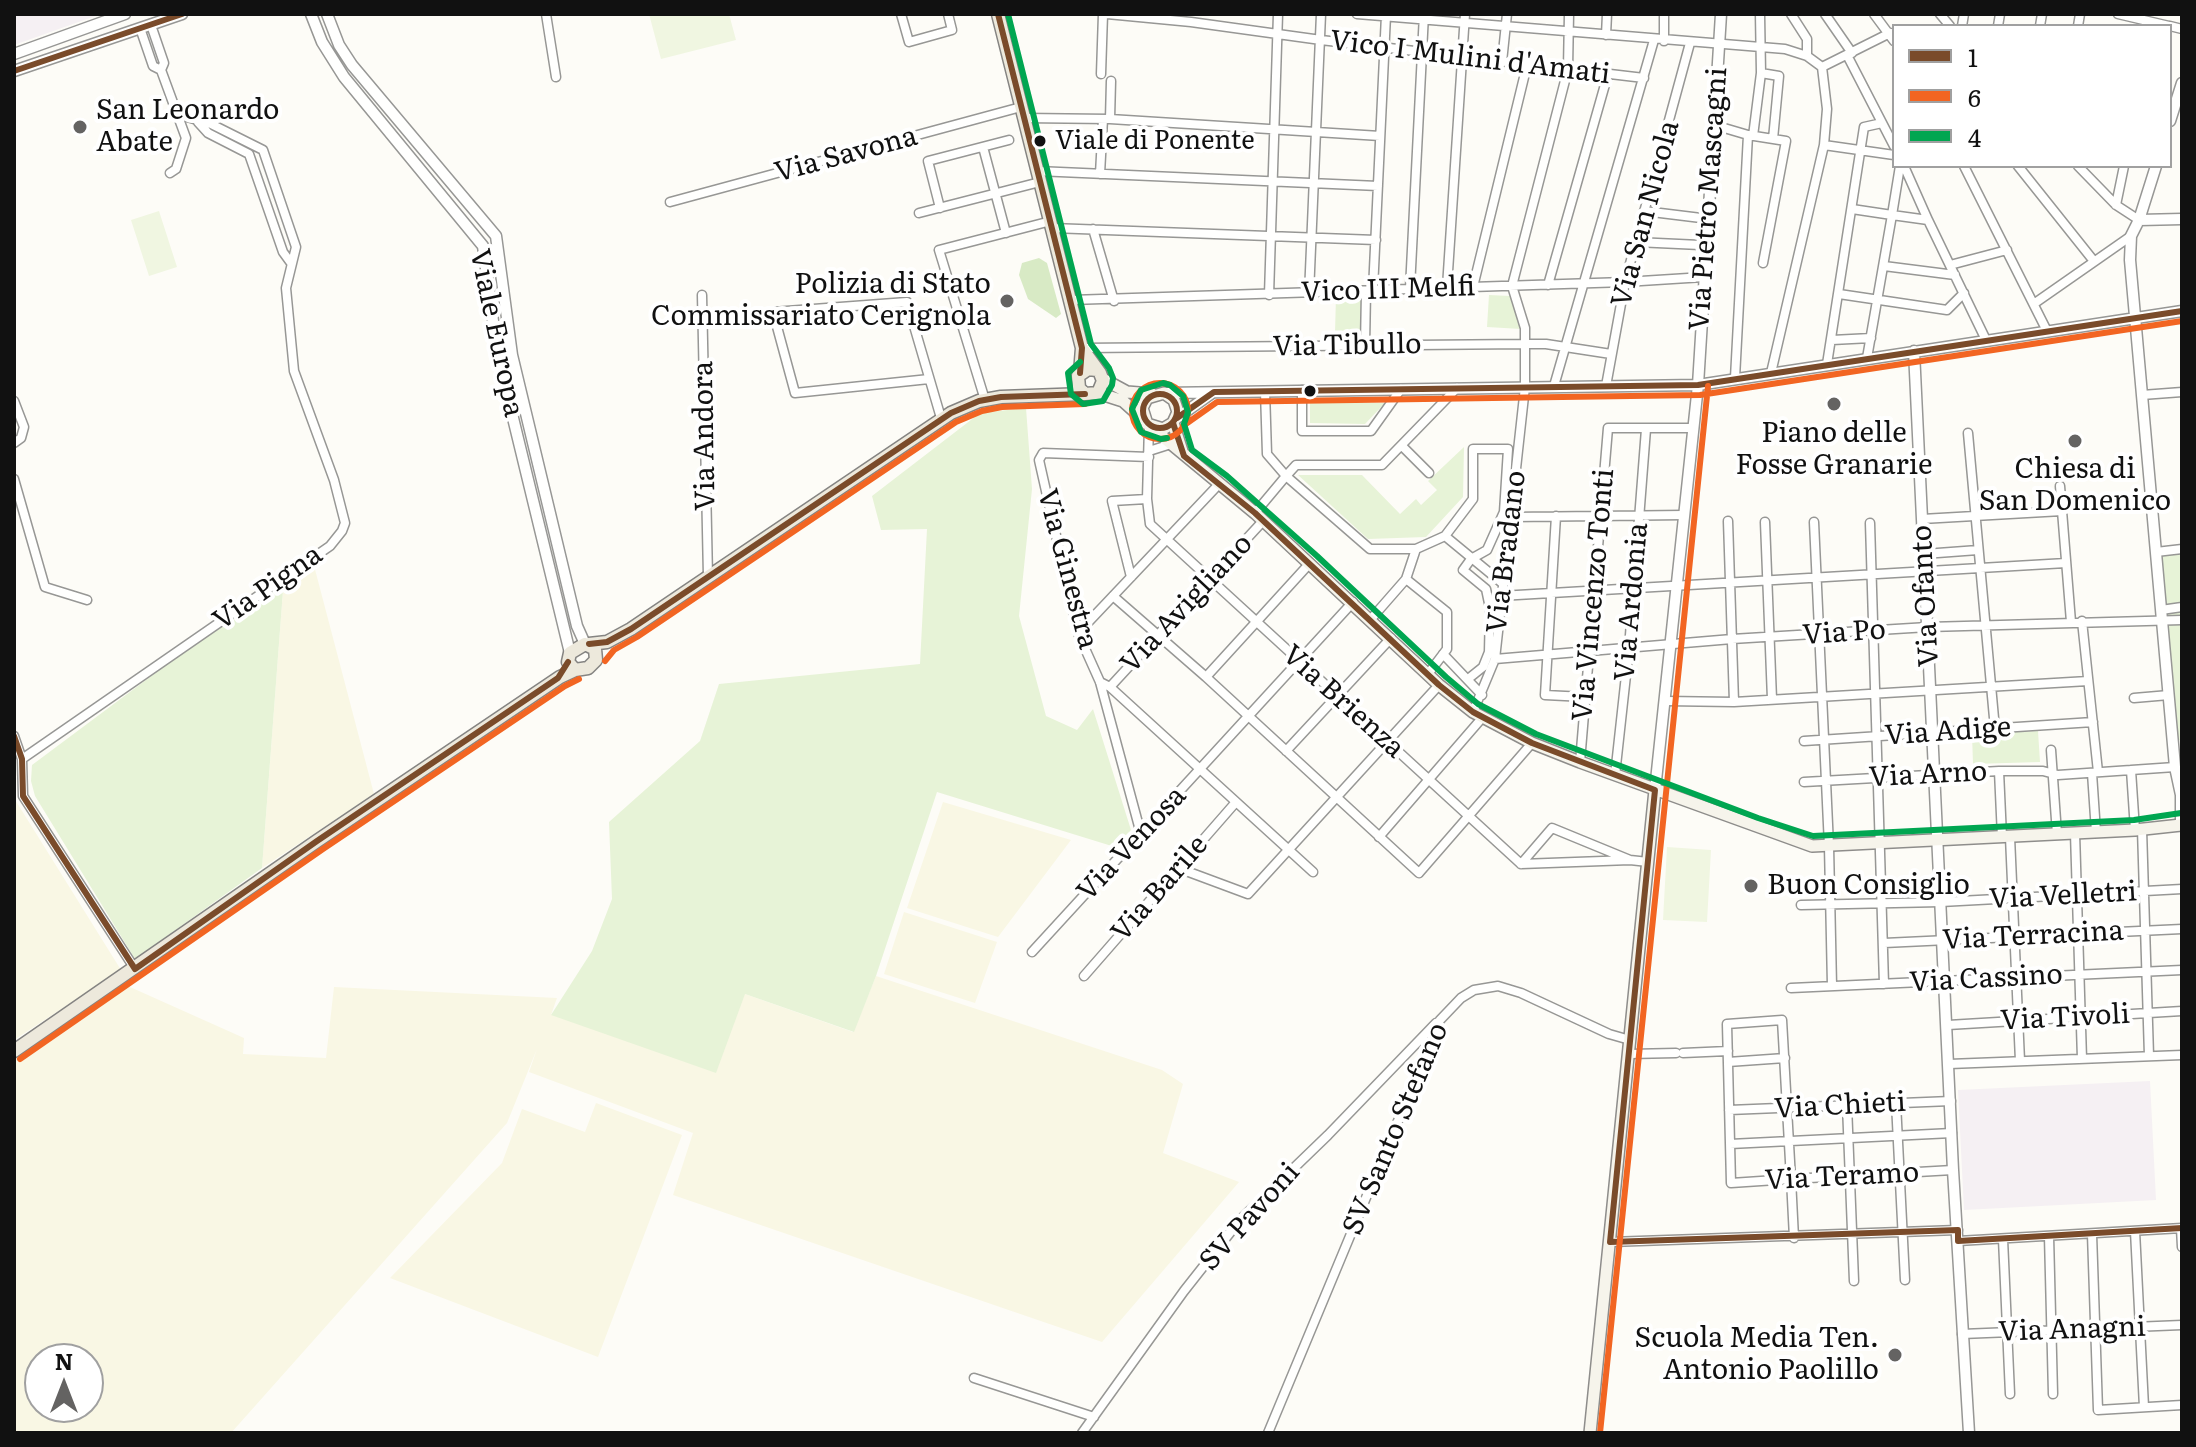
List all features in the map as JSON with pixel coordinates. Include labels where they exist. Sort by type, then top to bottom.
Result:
[{"type":"main road","points":[[998,14],[1082,348],[1079,388],[1123,401],[1259,517],[1439,685],[1477,715],[1532,743],[1795,841],[1829,846],[1881,844],[2181,825]]},
{"type":"main road","points":[[14,1051],[560,677],[571,662],[590,648],[631,629],[941,418],[985,400],[1092,393],[1103,385],[1100,374],[1082,348]]},
{"type":"main road","points":[[1052,394],[1068,388],[1088,369],[1127,392],[1170,396],[1177,406],[1175,421],[1184,456]]},
{"type":"main road","points":[[1148,424],[1142,408],[1158,394]]},
{"type":"main road","points":[[1148,424],[1163,429],[1175,421]]},
{"type":"main road","points":[[571,662],[591,667],[590,648]]},
{"type":"main road","points":[[1590,1433],[1655,790]]},
{"type":"street","points":[[14,54],[125,14]]},
{"type":"street","points":[[14,71],[182,14]]},
{"type":"street","name":"Viale Europa","points":[[311,14],[322,42],[344,77],[483,246],[505,385],[571,662]]},
{"type":"street","name":"Viale Europa","points":[[327,14],[339,45],[352,65],[496,236],[512,355],[577,626],[590,648]]},
{"type":"street","points":[[546,14],[556,77]]},
{"type":"street","points":[[901,14],[909,42],[952,30],[948,14]]},
{"type":"street","points":[[1101,74],[1105,14]]},
{"type":"street","name":"Vico I Mulini d'Amati","points":[[1105,14],[1191,18],[1321,40],[1644,78]]},
{"type":"street","points":[[1269,295],[1278,14]]},
{"type":"street","points":[[1309,294],[1321,14]]},
{"type":"street","points":[[1357,14],[1465,19],[1506,27],[1760,46],[1807,56],[1822,67],[1827,109],[1824,145],[1771,373]]},
{"type":"street","points":[[1502,62],[1507,14]]},
{"type":"street","points":[[1512,286],[1568,69],[1569,14]]},
{"type":"street","points":[[1606,35],[1607,14]]},
{"type":"street","points":[[1554,386],[1644,78],[1659,40],[1664,14]]},
{"type":"street","name":"Via Pietro Mascagni","points":[[1655,790],[1698,385],[1721,14]]},
{"type":"street","points":[[1735,378],[1750,135],[1761,73],[1760,14]]},
{"type":"street","points":[[1791,14],[1807,39],[1807,56]]},
{"type":"street","points":[[1825,14],[1850,54],[1892,142]]},
{"type":"street","points":[[1822,67],[1892,37],[1874,14]]},
{"type":"street","points":[[2118,14],[2156,21]]},
{"type":"street","points":[[1365,346],[1376,240],[1386,15]]},
{"type":"street","points":[[1410,288],[1424,17]]},
{"type":"street","points":[[1447,287],[1465,19]]},
{"type":"street","points":[[145,26],[153,66],[161,70],[186,138],[176,169],[170,173]]},
{"type":"street","name":"Via San Nicola","points":[[1606,386],[1625,282],[1690,43]]},
{"type":"street","points":[[1473,287],[1527,65]]},
{"type":"street","points":[[1761,73],[1779,76],[1773,139]]},
{"type":"street","points":[[1548,285],[1608,74]]},
{"type":"street","points":[[1100,174],[1111,81]]},
{"type":"street","points":[[2172,115],[2182,83]]},
{"type":"street","name":"Via Savona","points":[[670,202],[1022,113],[1380,136]]},
{"type":"street","points":[[177,114],[211,124],[263,150],[296,247],[291,263]]},
{"type":"street","points":[[197,121],[208,133],[249,154],[283,252],[291,263]]},
{"type":"street","points":[[1827,364],[1864,127],[1882,123]]},
{"type":"street","points":[[1714,125],[1786,141],[1763,263]]},
{"type":"street","points":[[940,208],[928,161],[1009,140]]},
{"type":"street","points":[[1824,145],[1892,155]]},
{"type":"street","points":[[983,147],[1006,233]]},
{"type":"street","points":[[1867,358],[1902,168]]},
{"type":"street","points":[[1903,168],[1986,340]]},
{"type":"street","points":[[1965,168],[2047,331]]},
{"type":"street","points":[[2020,168],[2093,260]]},
{"type":"street","points":[[2080,168],[2116,205],[2139,220],[2182,219]]},
{"type":"street","points":[[2089,177],[2090,168]]},
{"type":"street","points":[[2116,205],[2124,168]]},
{"type":"street","points":[[2155,168],[2131,236],[2135,318],[2162,622],[2169,695],[2178,741],[2175,767],[2182,796],[2181,825]]},
{"type":"street","points":[[919,213],[996,194],[1039,176],[1100,174],[1378,186]]},
{"type":"street","points":[[1852,209],[1928,220]]},
{"type":"street","points":[[1644,211],[1701,218]]},
{"type":"street","points":[[985,400],[939,250],[1052,225],[1376,240]]},
{"type":"street","points":[[1093,229],[1114,301]]},
{"type":"street","points":[[2035,303],[2131,236]]},
{"type":"street","points":[[1636,242],[1700,245]]},
{"type":"street","points":[[1950,265],[2007,250]]},
{"type":"street","name":"Via Pigna","points":[[22,759],[321,552],[342,531],[345,523],[334,480],[294,371],[286,288],[291,263]]},
{"type":"street","points":[[1884,266],[1955,275]]},
{"type":"street","name":"Vico III Melfi","points":[[1071,300],[1309,294],[1704,277]]},
{"type":"street","name":"Via Bradano","points":[[1379,837],[1429,780],[1477,715],[1495,659],[1500,596],[1512,517],[1512,462],[1525,387],[1526,344],[1521,308],[1512,286]]},
{"type":"street","points":[[1839,294],[1947,310],[1964,293]]},
{"type":"street","name":"Via Andora","points":[[702,295],[708,578]]},
{"type":"street","points":[[929,379],[795,393],[773,312],[907,302],[941,418]]},
{"type":"street","points":[[1158,394],[1698,385],[2182,311]]},
{"type":"street","points":[[1832,340],[1871,338]]},
{"type":"street","name":"Via Tibullo","points":[[1082,348],[1526,344],[1564,346],[1611,354]]},
{"type":"street","name":"Via Ofanto","points":[[1914,351],[1953,1170],[1969,1433]]},
{"type":"street","points":[[1286,476],[1296,465],[1382,465],[1457,388]]},
{"type":"street","points":[[1302,390],[1302,431],[1371,431],[1401,389]]},
{"type":"street","points":[[1265,391],[1267,454],[1286,476],[1370,549],[1416,549],[1445,536],[1473,499],[1473,449],[1508,449],[1512,462],[1504,512],[1487,550],[1471,559],[1463,570],[1486,589],[1490,608],[1489,652],[1483,667],[1468,679]]},
{"type":"street","points":[[1175,421],[1214,392]]},
{"type":"street","points":[[2142,395],[2182,392]]},
{"type":"street","points":[[14,401],[24,427],[21,438],[14,443]]},
{"type":"street","points":[[1131,577],[1112,501],[1147,499],[1148,424]]},
{"type":"street","name":"Via Vincenzo Tonti","points":[[1580,762],[1608,428],[1646,429]]},
{"type":"street","points":[[1646,429],[1693,428]]},
{"type":"street","name":"Via Ardonia","points":[[1615,775],[1629,648],[1646,429]]},
{"type":"street","points":[[1968,433],[1995,729]]},
{"type":"street","points":[[1149,454],[1171,444]]},
{"type":"street","points":[[1402,446],[1429,473]]},
{"type":"street","name":"Via Ginestra","points":[[1141,834],[1100,682],[1078,633],[1039,460],[1043,453],[1149,454]]},
{"type":"street","name":"Via Avigliano","points":[[1110,687],[1209,580],[1259,517],[1286,476]]},
{"type":"street","points":[[14,479],[45,587],[87,600]]},
{"type":"street","points":[[1078,633],[1220,483]]},
{"type":"street","points":[[2060,486],[2071,622]]},
{"type":"street","name":"Via Brienza","points":[[1147,499],[1150,524],[1166,541],[1521,864]]},
{"type":"street","points":[[1922,519],[2062,511]]},
{"type":"street","points":[[1512,517],[1684,515]]},
{"type":"street","points":[[1556,516],[1545,695],[1585,697]]},
{"type":"street","points":[[1728,521],[1734,702]]},
{"type":"street","points":[[1765,522],[1772,699]]},
{"type":"street","points":[[1814,522],[1829,846],[1832,986]]},
{"type":"street","points":[[1870,523],[1884,984]]},
{"type":"street","points":[[1445,536],[1502,583]]},
{"type":"street","points":[[1371,619],[1406,579],[1416,549]]},
{"type":"street","points":[[2156,552],[2182,549]]},
{"type":"street","points":[[1924,554],[1978,550]]},
{"type":"street","points":[[1206,677],[1310,563]]},
{"type":"street","points":[[1500,596],[2066,563]]},
{"type":"street","points":[[1406,579],[1447,612],[1447,649],[1428,674]]},
{"type":"street","points":[[1113,596],[1419,873],[1532,743]]},
{"type":"street","points":[[1298,661],[1353,602]]},
{"type":"street","points":[[2161,610],[2182,607]]},
{"type":"street","name":"Via Po","points":[[1495,659],[1732,639],[1928,627],[2182,620]]},
{"type":"street","points":[[2082,621],[2093,722],[2096,832]]},
{"type":"street","points":[[1286,751],[1391,638]]},
{"type":"street","points":[[1443,654],[1482,695]]},
{"type":"street","name":"Via Venosa","points":[[1032,952],[1298,661]]},
{"type":"street","points":[[1665,701],[1734,702],[2088,681]]},
{"type":"street","points":[[1100,682],[1110,687],[1313,872]]},
{"type":"street","points":[[1178,868],[1248,894],[1439,685]]},
{"type":"street","points":[[2134,698],[2169,695]]},
{"type":"street","name":"Via Adige","points":[[1804,741],[2093,722]]},
{"type":"street","points":[[14,736],[22,759],[23,796],[135,969]]},
{"type":"street","points":[[2051,750],[2057,834]]},
{"type":"street","name":"Via Arno","points":[[1804,782],[1999,771],[2043,771],[2053,774],[2175,767]]},
{"type":"street","points":[[2131,770],[2144,891],[2149,1056]]},
{"type":"street","points":[[1999,771],[2013,898],[2020,1061]]},
{"type":"street","name":"Via Barile","points":[[1084,976],[1236,802]]},
{"type":"street","points":[[1521,864],[1552,828],[1630,860]]},
{"type":"street","points":[[2075,833],[2082,1059]]},
{"type":"street","points":[[1521,864],[1648,862]]},
{"type":"street","name":"Via Velletri","points":[[1801,905],[1941,902],[2182,889]]},
{"type":"street","name":"Via Terracina","points":[[1884,943],[2182,929]]},
{"type":"street","name":"Via Cassino","points":[[1791,988],[2182,970]]},
{"type":"street","name":"SV Santo Stefano","points":[[1268,1433],[1440,1020],[1461,998],[1474,990],[1498,986],[1630,1040]]},
{"type":"street","name":"Via Tivoli","points":[[1948,1025],[2182,1011]]},
{"type":"street","name":"SV Pavoni","points":[[1082,1433],[1184,1291],[1240,1220],[1440,1020]]},
{"type":"street","points":[[1794,1238],[1789,1141],[1787,1108],[1785,1058],[1782,1020],[1727,1024],[1730,1144],[1789,1141],[1849,1139],[1952,1133]]},
{"type":"street","points":[[1629,1054],[1728,1051]]},
{"type":"street","points":[[1949,1064],[2182,1055]]},
{"type":"street","points":[[1728,1062],[1785,1058]]},
{"type":"street","name":"Via Chieti","points":[[1729,1110],[1951,1101]]},
{"type":"street","points":[[1896,1103],[1905,1280]]},
{"type":"street","points":[[1847,1105],[1854,1281]]},
{"type":"street","name":"Via Teramo","points":[[1730,1144],[1731,1183],[1953,1170]]},
{"type":"street","points":[[1610,1242],[1903,1233],[2003,1239],[2182,1228],[2182,1247]]},
{"type":"street","points":[[2135,1231],[2144,1407]]},
{"type":"street","points":[[2092,1234],[2098,1410],[2182,1405]]},
{"type":"street","points":[[2049,1236],[2053,1394]]},
{"type":"street","points":[[2003,1239],[2010,1394]]},
{"type":"street","name":"Via Anagni","points":[[1962,1334],[2182,1325]]},
{"type":"street","points":[[974,1378],[1094,1417]]},
{"type":"shaded area","points":[[14,14],[101,14],[14,45]]},
{"type":"shaded area","points":[[312,558],[374,794],[262,868],[284,577]]},
{"type":"shaded area","points":[[14,798],[121,970],[14,1040]]},
{"type":"shaded area","points":[[943,802],[1071,840],[998,937],[907,908]]},
{"type":"shaded area","points":[[904,912],[997,942],[975,1003],[884,974]]},
{"type":"shaded area","points":[[876,976],[1162,1070],[1183,1084],[1163,1153],[1239,1182],[1102,1342],[673,1195],[693,1133],[529,1072],[537,1049],[507,1123],[231,1433],[14,1433],[14,1055],[117,984],[244,1038],[243,1054],[326,1058],[334,987],[557,998],[551,1015],[745,994],[853,1032]]},
{"type":"shaded area","points":[[2150,1081],[2156,1200],[1964,1210],[1958,1090]]},
{"type":"shaded area","points":[[596,1103],[682,1135],[598,1357],[390,1278],[502,1163],[522,1109],[585,1132]]},
{"type":"green space","points":[[649,14],[729,14],[736,40],[661,59]]},
{"type":"green space","points":[[159,211],[177,267],[149,276],[131,220]]},
{"type":"green space","points":[[1039,258],[1047,263],[1061,314],[1056,318],[1028,299],[1019,275],[1022,263]]},
{"type":"green space","points":[[1489,295],[1510,296],[1517,309],[1521,329],[1487,327]]},
{"type":"green space","points":[[1336,297],[1363,298],[1363,332],[1335,332]]},
{"type":"green space","points":[[1310,402],[1385,403],[1365,424],[1310,423]]},
{"type":"green space","points":[[1026,408],[1032,489],[1019,616],[1046,716],[1077,730],[1093,709],[1131,830],[1115,847],[937,792],[876,976],[854,1032],[745,994],[716,1073],[551,1015],[592,951],[612,899],[609,822],[700,741],[719,684],[920,664],[927,529],[881,530],[872,496],[980,413]]},
{"type":"green space","points":[[1464,447],[1463,497],[1426,537],[1368,539],[1298,475],[1362,475],[1400,514],[1416,499],[1421,505],[1437,490],[1428,481]]},
{"type":"green space","points":[[2182,549],[2182,740],[2173,741],[2156,552]]},
{"type":"green space","points":[[284,577],[262,868],[135,959],[35,796],[31,781],[32,765]]},
{"type":"green space","points":[[2038,731],[2040,762],[1973,764],[1972,734]]},
{"type":"green space","name":"Buon Consiglio","points":[[1667,847],[1711,850],[1707,922],[1663,920]]},
{"type":"transit line","name":"1","points":[[14,71],[182,14]]},
{"type":"transit line","name":"1","points":[[998,14],[1082,348],[1080,373]]},
{"type":"transit line","name":"4","points":[[1008,14],[1091,344],[1113,378],[1103,401],[1083,404],[1071,394],[1068,373],[1080,362]]},
{"type":"transit line","name":"1","points":[[1177,418],[1214,392],[1698,385],[2182,311]]},
{"type":"transit line","name":"6","points":[[1183,426],[1217,402],[1700,395],[2182,321]]},
{"type":"transit line","name":"6","points":[[1160,383],[1180,391],[1188,411],[1180,431],[1160,439],[1140,431],[1132,411],[1140,391],[1160,383]]},
{"type":"transit line","name":"4","points":[[1167,438],[1141,432],[1132,409],[1141,390],[1163,383],[1183,396],[1188,412],[1184,424],[1192,450],[1227,476],[1478,704],[1536,734],[1758,818],[1813,836],[2134,820],[2181,813]]},
{"type":"transit line","name":"6","points":[[1600,1433],[1708,386]]},
{"type":"transit line","name":"1","points":[[589,644],[607,642],[631,629],[951,413],[979,401],[1001,397],[1085,394]]},
{"type":"transit line","name":"1","points":[[1160,394],[1172,399],[1177,411],[1172,423],[1160,428],[1148,423],[1143,411],[1148,399],[1160,394]]},
{"type":"transit line","name":"6","points":[[605,661],[614,650],[956,422],[1002,407],[1085,404]]},
{"type":"transit line","name":"1","points":[[1173,423],[1184,456],[1255,513],[1439,685],[1473,712],[1532,743],[1655,790],[1610,1242],[1958,1230],[1958,1241],[2182,1228]]},
{"type":"transit line","name":"1","points":[[14,736],[22,759],[23,796],[135,969],[558,678],[568,662]]},
{"type":"transit line","name":"6","points":[[20,1059],[323,849],[579,679]]},
{"type":"place","name":"San Leonardo Abate","points":[[80,127]]},
{"type":"place","name":"Viale di Ponente","points":[[1040,141]]},
{"type":"place","name":"Polizia di Stato Commissariato Cerignola","points":[[1007,301]]},
{"type":"place","name":"Piano delle Fosse Granarie","points":[[1834,404]]},
{"type":"place","name":"Chiesa di San Domenico","points":[[2075,441]]},
{"type":"place","name":"Buon Consiglio","points":[[1751,886]]},
{"type":"place","name":"Scuola Media Ten. Antonio Paolillo","points":[[1895,1355]]}]
